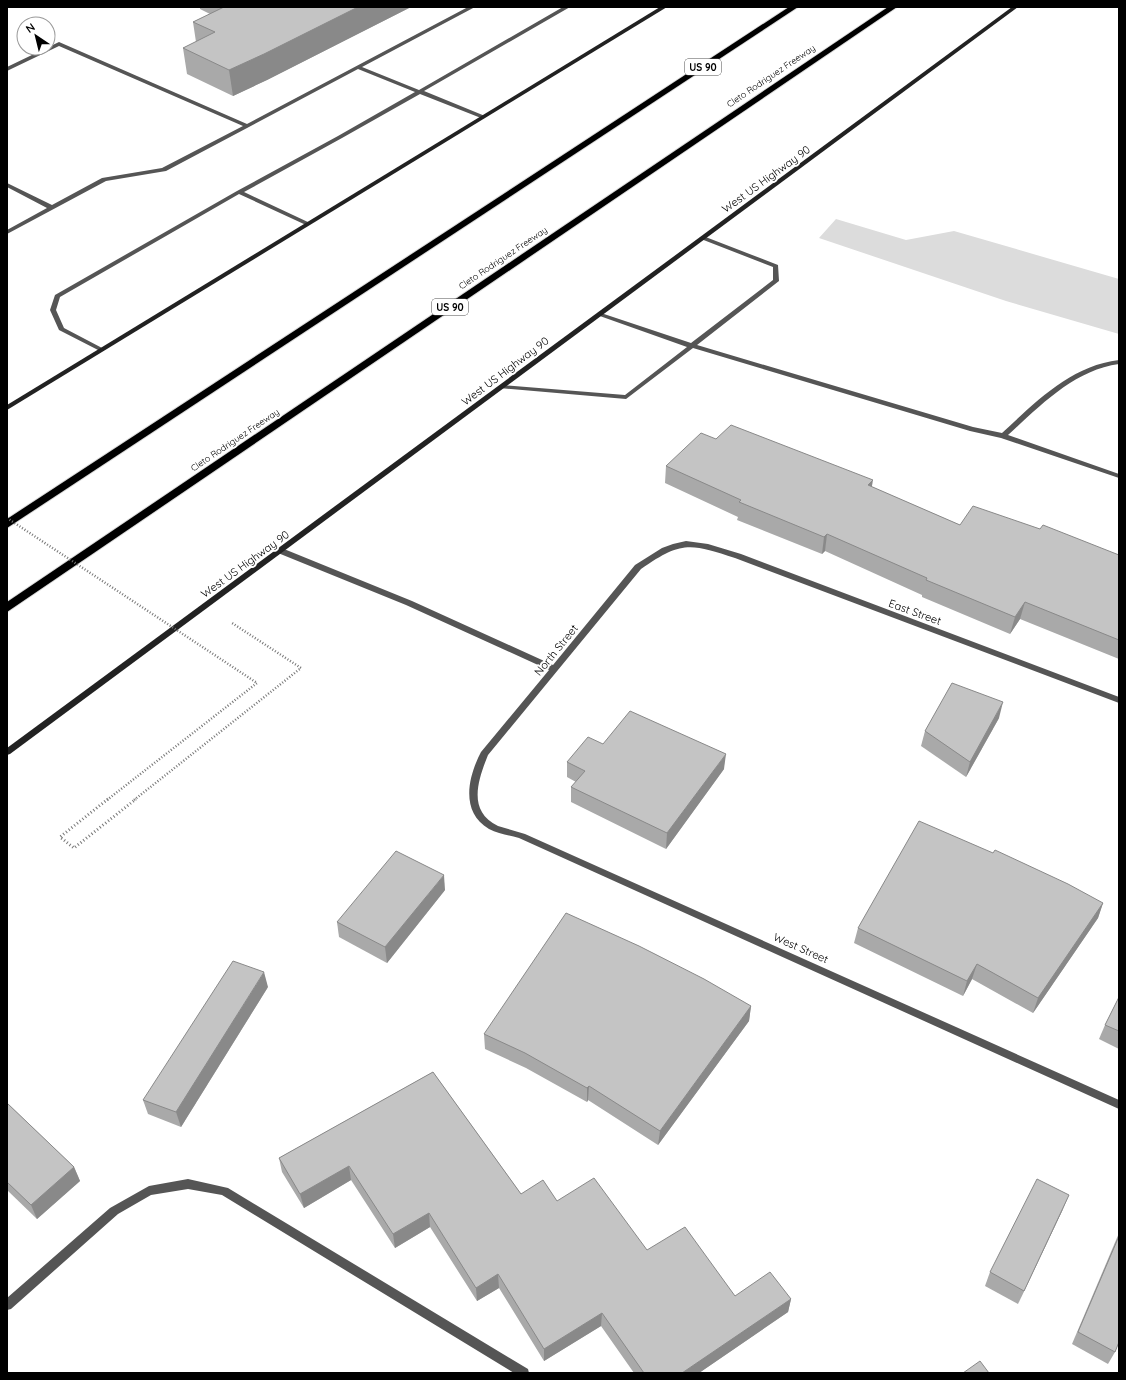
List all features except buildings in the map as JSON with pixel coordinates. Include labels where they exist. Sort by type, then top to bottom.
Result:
[{"type":"highway","name":"US 90","points":[[7,524],[794,7]]},
{"type":"highway","name":"Cleto Rodriguez Freeway","points":[[7,608],[893,7]]},
{"type":"main road","points":[[7,408],[664,7]]},
{"type":"main road","name":"West US Highway 90","points":[[7,752],[1015,7]]},
{"type":"lane","points":[[7,232],[104,179],[164,170],[360,68],[472,7]]},
{"type":"lane","points":[[102,350],[61,329],[53,310],[57,296],[567,7]]},
{"type":"lane","points":[[7,69],[59,44],[247,126]]},
{"type":"lane","points":[[360,68],[483,117]]},
{"type":"lane","points":[[7,185],[51,207]]},
{"type":"lane","points":[[239,192],[308,224]]},
{"type":"lane","points":[[501,387],[626,397],[776,281],[776,266],[703,238]]},
{"type":"lane","points":[[599,314],[692,346],[972,429],[1003,436],[1119,476]]},
{"type":"lane","points":[[1003,436],[1058,387],[1091,369],[1119,362]]},
{"type":"lane","name":"North Street","points":[[475,812],[473,798],[474,780],[484,754],[638,567],[659,551],[677,544],[703,544]]},
{"type":"lane","name":"East Street","points":[[703,544],[1119,700]]},
{"type":"lane","points":[[281,550],[409,603],[555,669]]},
{"type":"lane","name":"West Street","points":[[475,812],[490,826],[522,836],[1119,1105]]},
{"type":"lane","points":[[7,1305],[114,1211],[149,1191],[188,1184],[224,1191],[524,1373]]},
{"type":"path","points":[[7,518],[257,683],[60,837],[74,848],[301,668],[232,623]]},
{"type":"shaded area","points":[[836,219],[906,240],[954,231],[1119,279],[1119,334],[1006,301],[819,238]]}]
